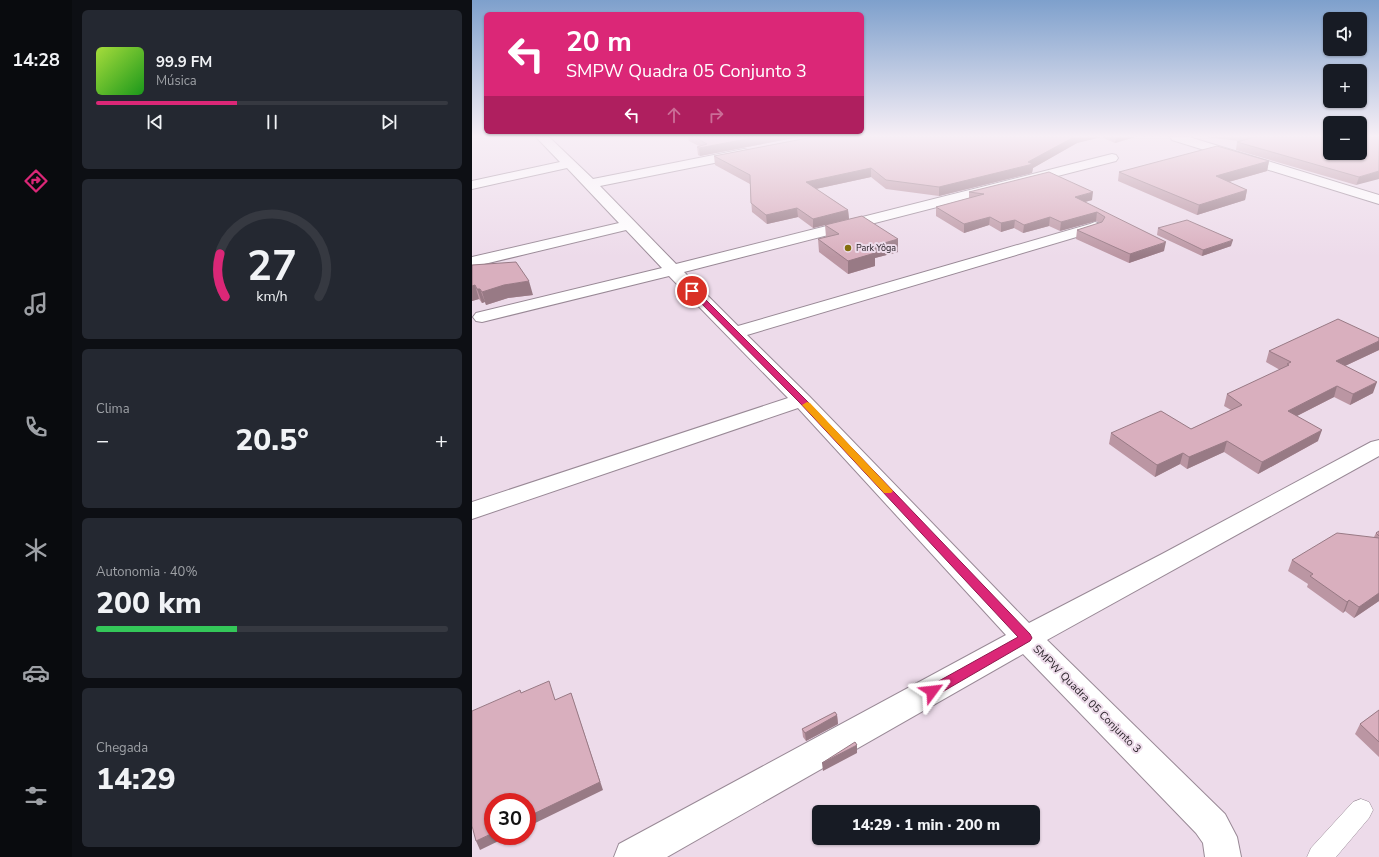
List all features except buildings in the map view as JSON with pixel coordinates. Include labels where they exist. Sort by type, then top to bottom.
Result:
[{"type":"street","points":[[472,185],[509,177]]},
{"type":"street","name":"SMPW Quadra 05 Conjunto 3","points":[[583,177],[672,270],[802,400],[1026,638],[1198,812],[1213,825],[1221,839],[1227,855]]},
{"type":"street","points":[[590,184],[625,177]]},
{"type":"street","points":[[482,317],[649,277],[1037,177]]},
{"type":"street","points":[[1304,177],[1379,200]]},
{"type":"street","points":[[1362,195],[1379,189]]},
{"type":"street","points":[[472,262],[629,225]]},
{"type":"street","points":[[734,333],[1095,227]]},
{"type":"street","points":[[472,511],[802,400]]},
{"type":"street","points":[[632,857],[1026,638],[1171,561],[1379,447]]},
{"type":"lane","points":[[1320,857],[1361,810]]},
{"type":"slow traffic","points":[[807,405],[888,491]]},
{"type":"place","name":"Park Yôga","points":[[848,248]]},
{"type":"route","points":[[692,291],[802,400],[1026,638],[932,691]]}]
